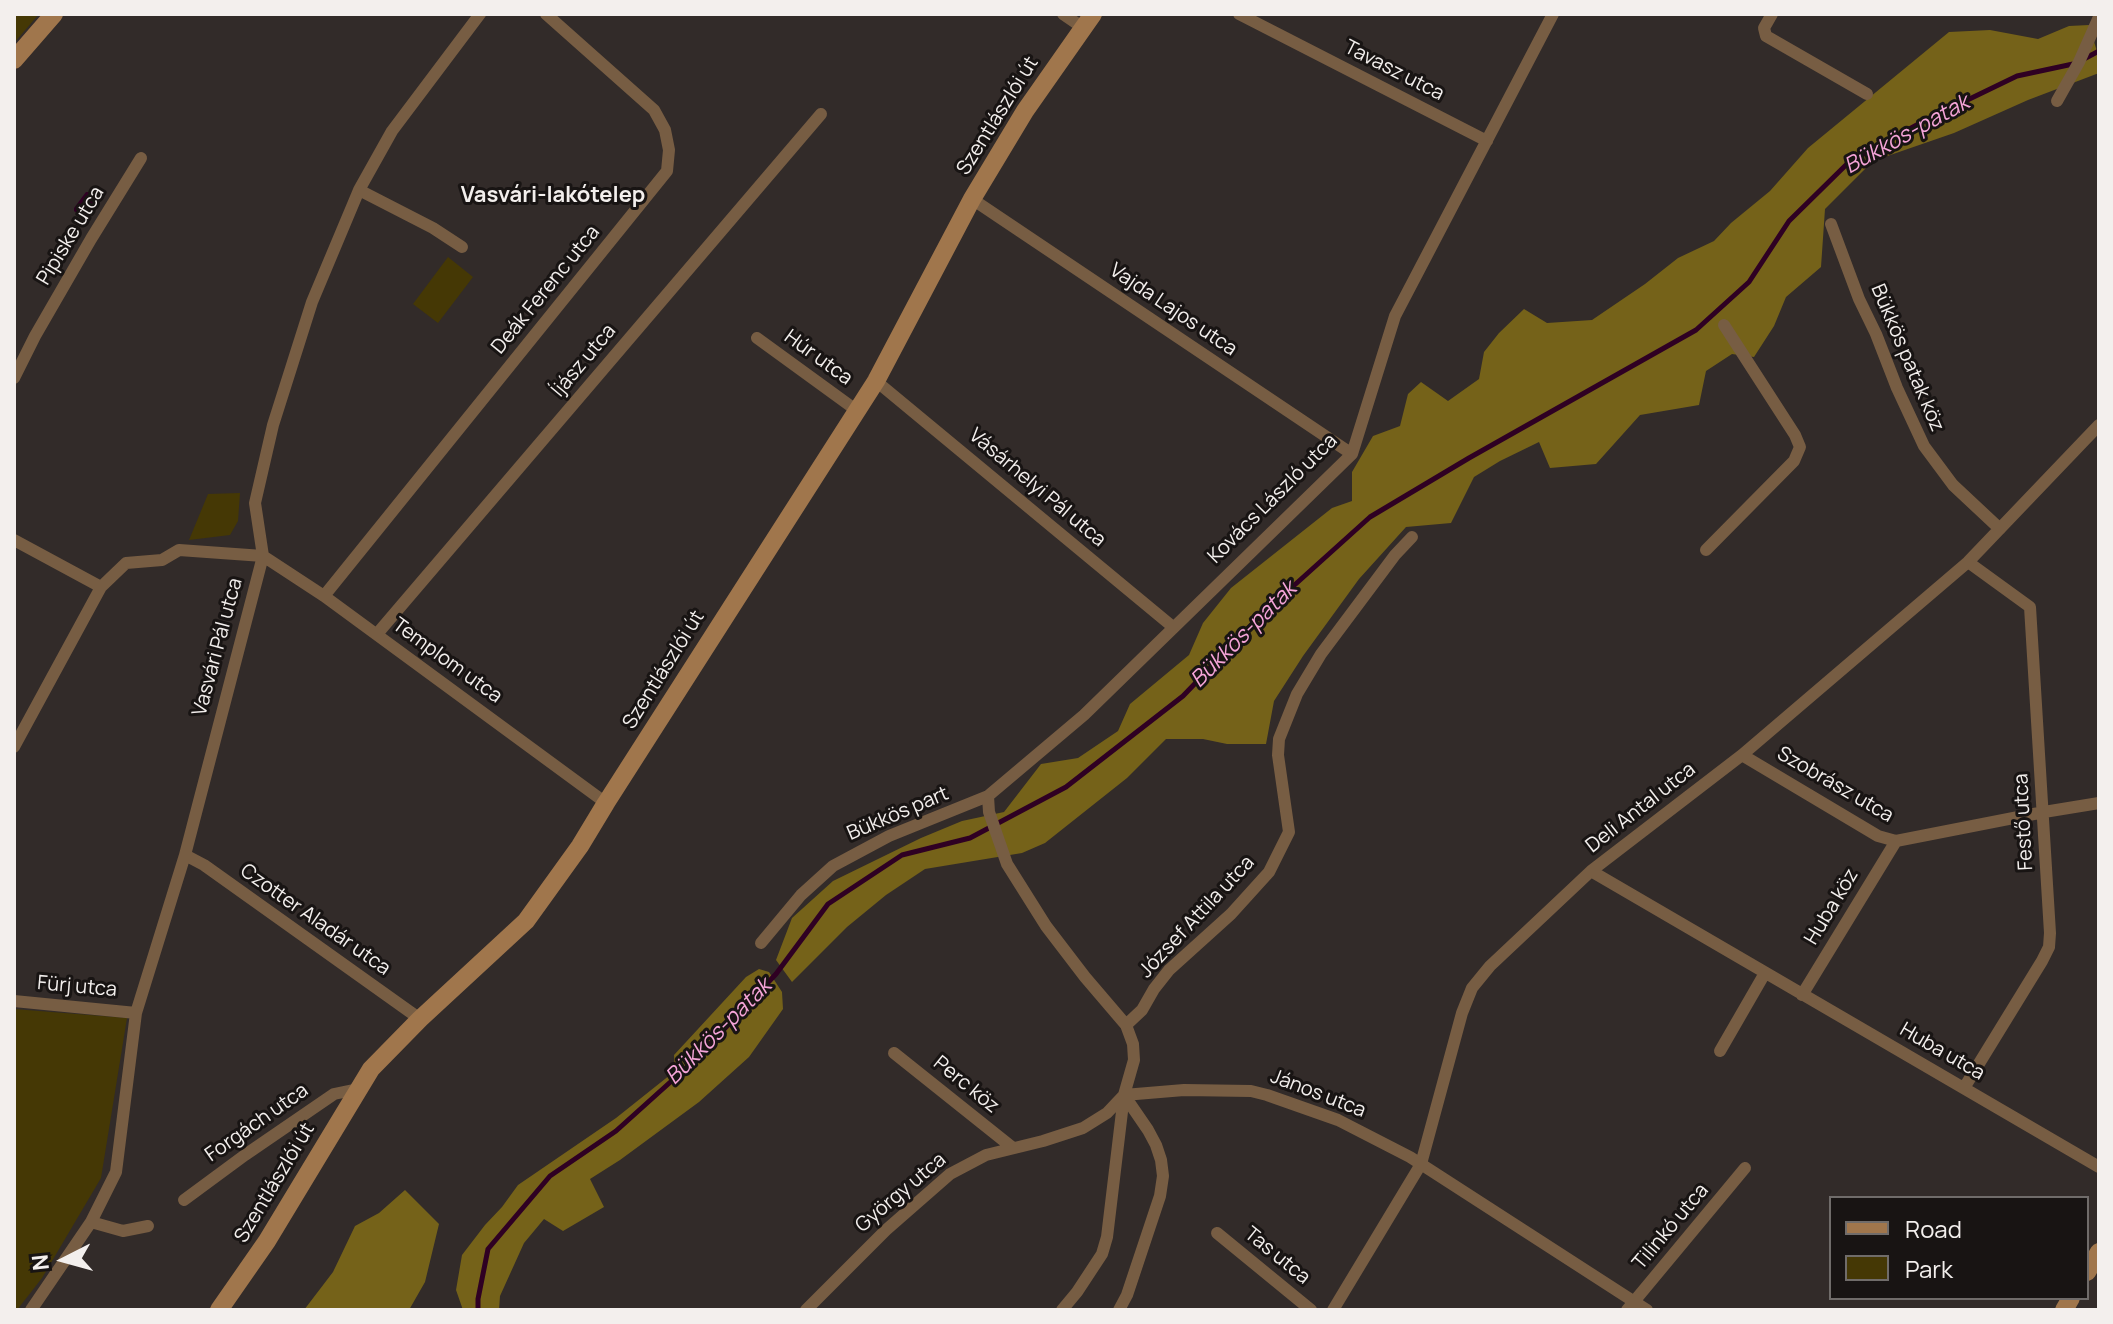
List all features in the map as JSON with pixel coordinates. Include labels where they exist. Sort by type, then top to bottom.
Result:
[{"type":"main road","points":[[14,60],[54,14]]},
{"type":"main road","name":"Szentlászlói út","points":[[219,1310],[267,1241],[371,1069],[526,921],[580,846],[876,381],[972,199],[1025,111],[1087,21]]},
{"type":"street","name":"Vasvári Pál utca","points":[[33,1309],[91,1222],[116,1172],[136,1013],[185,855],[263,556],[255,503],[273,425],[312,302],[359,190],[392,131],[480,14]]},
{"type":"street","name":"Deák Ferenc utca","points":[[324,596],[667,171],[669,150],[665,130],[654,110],[546,14]]},
{"type":"street","points":[[1063,14],[1087,21]]},
{"type":"street","name":"Tavasz utca","points":[[1239,14],[1487,141]]},
{"type":"street","name":"Kovács László utca","points":[[988,796],[1084,715],[1352,454],[1395,316],[1553,14]]},
{"type":"street","points":[[1772,14],[1764,28],[1766,36],[1867,94]]},
{"type":"street","points":[[2057,101],[2099,17]]},
{"type":"street","name":"Íjász utca","points":[[377,634],[821,114]]},
{"type":"street","name":"Pipiske utca","points":[[14,378],[35,336],[141,158]]},
{"type":"street","points":[[359,190],[433,228],[462,247]]},
{"type":"street","name":"Vajda Lajos utca","points":[[972,199],[1352,454]]},
{"type":"street","name":"Bükkös patak köz","points":[[1831,224],[1859,299],[1924,446],[1953,485],[2000,529]]},
{"type":"street","points":[[1706,550],[1794,461],[1800,447],[1724,325]]},
{"type":"street","name":"Húr utca","points":[[757,338],[856,410]]},
{"type":"street","name":"Vásárhelyi Pál utca","points":[[876,381],[1173,627]]},
{"type":"street","name":"Deli Antal utca","points":[[1333,1310],[1421,1164],[1462,1013],[1472,988],[1490,966],[1591,871],[1742,755],[1968,562],[2099,425]]},
{"type":"street","name":"József Attila utca","points":[[1126,1025],[1142,1010],[1169,970],[1231,914],[1269,872],[1289,832],[1278,755],[1279,739],[1297,694],[1321,654],[1412,537]]},
{"type":"street","points":[[14,540],[101,587]]},
{"type":"street","points":[[14,747],[101,587],[126,563],[162,560],[179,550],[263,556]]},
{"type":"street","name":"Templom utca","points":[[263,556],[377,634],[606,803]]},
{"type":"street","name":"Festő utca","points":[[1964,1088],[2049,947],[2050,933],[2030,607],[1968,562]]},
{"type":"street","name":"Szobrász utca","points":[[1742,755],[1878,836],[1896,841],[2099,803]]},
{"type":"street","points":[[988,796],[989,812],[1007,864],[1046,926],[1126,1025],[1133,1044],[1134,1060],[1124,1095],[1107,1237],[1102,1254],[1062,1310]]},
{"type":"street","name":"Bükkös part","points":[[761,943],[801,895],[833,866],[889,836],[988,796]]},
{"type":"street","name":"Huba köz","points":[[1802,995],[1896,841]]},
{"type":"street","name":"Czotter Aladár utca","points":[[185,855],[204,865],[420,1019]]},
{"type":"street","name":"Huba utca","points":[[1591,871],[2099,1167]]},
{"type":"street","points":[[1720,1051],[1765,973]]},
{"type":"street","name":"Fürj utca","points":[[14,1001],[136,1013]]},
{"type":"street","name":"Perc köz","points":[[894,1053],[1013,1148]]},
{"type":"street","name":"Forgách utca","points":[[184,1200],[334,1094],[358,1089]]},
{"type":"street","name":"János utca","points":[[1124,1095],[1184,1090],[1251,1091],[1338,1120],[1421,1164],[1631,1306],[1647,1310]]},
{"type":"street","points":[[1119,1310],[1156,1211],[1163,1176],[1156,1145],[1124,1095]]},
{"type":"street","name":"György utca","points":[[806,1310],[886,1230],[950,1174],[986,1155],[1083,1128],[1107,1113],[1124,1095]]},
{"type":"street","name":"Tilinkó utca","points":[[1631,1306],[1745,1168]]},
{"type":"street","points":[[91,1222],[123,1231],[148,1226]]},
{"type":"street","name":"Tas utca","points":[[1217,1233],[1311,1310]]},
{"type":"green space","points":[[14,14],[39,14],[14,43]]},
{"type":"green space","points":[[448,257],[473,277],[438,323],[413,304]]},
{"type":"green space","points":[[240,493],[238,521],[230,535],[189,540],[208,494]]},
{"type":"green space","points":[[14,1009],[127,1018],[101,1178],[42,1278],[17,1310],[14,1310]]},
{"type":"shaded area","points":[[2089,25],[2099,58],[2099,73],[1954,133],[1873,161],[1825,209],[1821,267],[1786,297],[1774,326],[1754,357],[1732,354],[1706,371],[1699,405],[1640,415],[1596,464],[1550,468],[1539,442],[1474,477],[1451,523],[1406,527],[1359,579],[1303,656],[1274,701],[1266,744],[1166,739],[1127,778],[1045,843],[1022,853],[925,869],[886,895],[847,927],[792,982],[776,960],[792,918],[833,881],[962,821],[1004,812],[1041,764],[1078,758],[1118,731],[1130,704],[1189,655],[1203,623],[1231,588],[1332,508],[1352,501],[1352,472],[1373,436],[1400,426],[1408,394],[1421,382],[1448,401],[1479,379],[1484,352],[1524,309],[1547,323],[1592,320],[1678,258],[1714,241],[1770,191],[1808,148],[1949,32],[1990,30],[2038,39],[2069,26]]},
{"type":"shaded area","points":[[86,192],[91,192],[95,200],[83,215],[79,215],[74,208]]},
{"type":"shaded area","points":[[759,969],[769,972],[782,992],[783,1009],[749,1057],[699,1102],[590,1179],[604,1207],[563,1231],[544,1219],[524,1243],[500,1296],[499,1310],[463,1310],[456,1290],[462,1255],[518,1185],[616,1118],[675,1071],[674,1055],[746,977]]},
{"type":"shaded area","points":[[405,1190],[439,1224],[425,1282],[409,1310],[304,1310],[333,1272],[355,1226],[379,1213]]},
{"type":"waterway","name":"Bükkös-patak","points":[[2082,60],[2099,51]]},
{"type":"waterway","name":"Bükkös-patak","points":[[478,1310],[488,1249],[550,1176],[616,1131],[696,1059],[776,974],[828,904],[902,855],[970,838],[1066,787],[1183,696],[1259,617],[1370,517],[1696,330],[1749,282],[1789,221],[1849,162],[2017,76],[2073,64]]},
{"type":"district","name":"Vasvári-lakótelep","points":[[553,196]]}]
